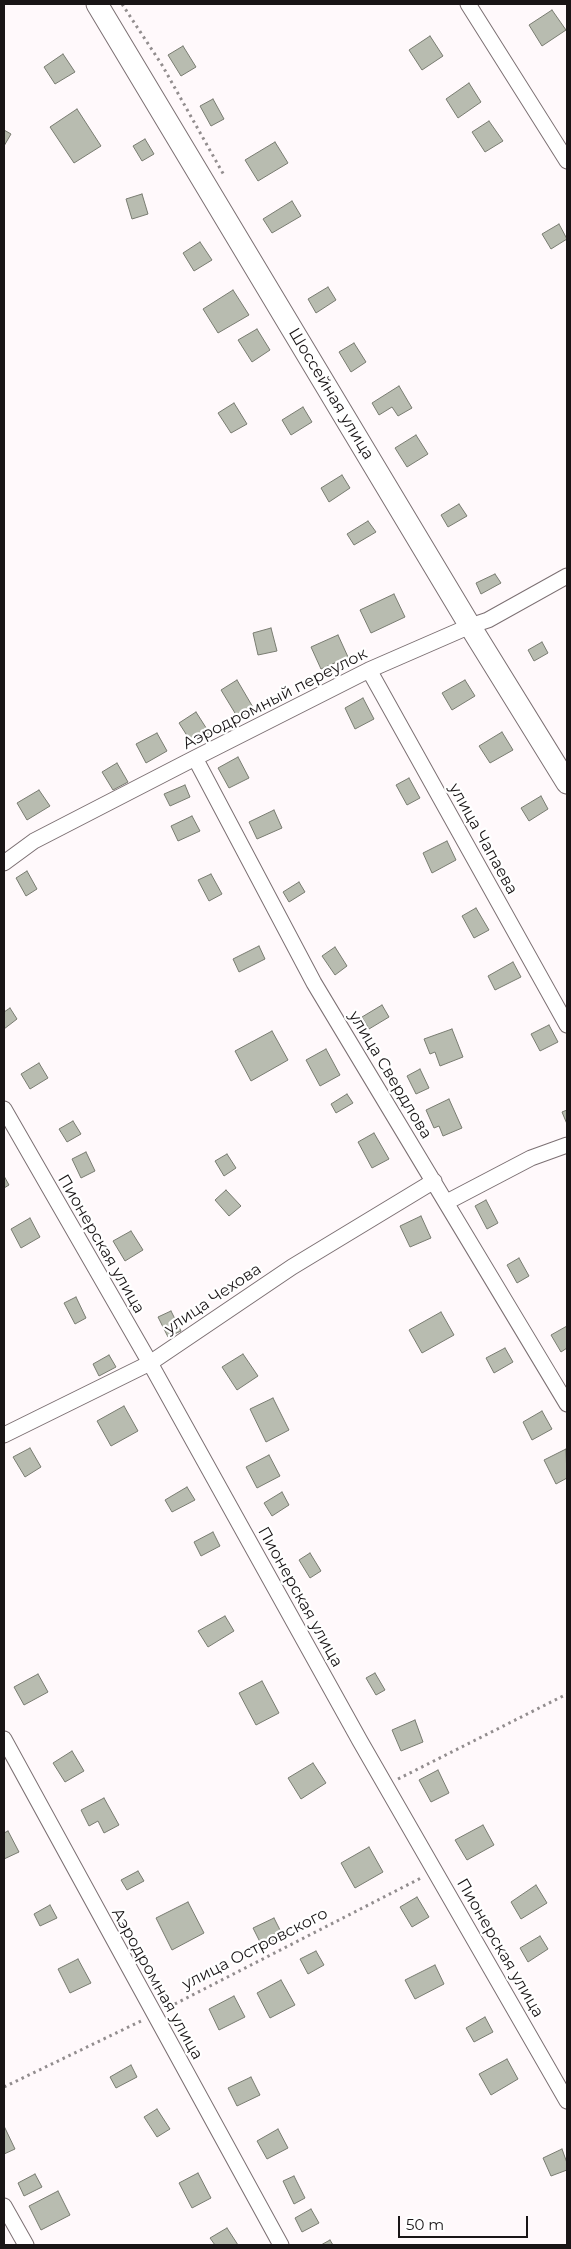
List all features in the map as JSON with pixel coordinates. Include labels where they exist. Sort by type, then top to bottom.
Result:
[{"type":"main road","name":"Шоссейная улица","points":[[97,4],[470,626],[567,783]]},
{"type":"street","points":[[468,4],[567,161]]},
{"type":"street","name":"Аэродромный переулок","points":[[4,863],[34,841],[195,758],[369,670],[488,620],[567,576]]},
{"type":"street","name":"улица Чапаева","points":[[369,670],[567,1025]]},
{"type":"street","name":"улица Свердлова","points":[[195,758],[314,983],[567,1404]]},
{"type":"street","name":"Пионерская улица","points":[[4,1109],[150,1363],[385,1785],[567,2101]]},
{"type":"street","points":[[447,1202],[531,1158],[567,1145]]},
{"type":"street","name":"улица Чехова","points":[[4,1434],[150,1363],[292,1267],[434,1181]]},
{"type":"street","name":"Аэродромная улица","points":[[4,1738],[281,2245]]},
{"type":"street","points":[[4,2206],[26,2245]]},
{"type":"path","points":[[385,1785],[567,1694]]},
{"type":"path","name":"улица Островского","points":[[4,2087],[154,2015],[435,1871]]},
{"type":"building","points":[[552,10],[566,30],[542,46],[529,25]]},
{"type":"building","points":[[430,36],[443,56],[422,70],[409,50]]},
{"type":"building","points":[[183,46],[196,67],[181,76],[168,55]]},
{"type":"building","points":[[63,54],[75,72],[55,84],[44,67]]},
{"type":"building","points":[[469,83],[481,102],[458,118],[446,99]]},
{"type":"building","points":[[213,99],[224,119],[211,126],[200,106]]},
{"type":"building","points":[[77,109],[101,146],[74,163],[50,127]]},
{"type":"building","points":[[489,121],[503,141],[485,152],[472,132]]},
{"type":"building","points":[[4,130],[11,134],[4,146]]},
{"type":"building","points":[[145,139],[154,154],[142,161],[133,146]]},
{"type":"building","points":[[275,142],[288,163],[258,181],[245,160]]},
{"type":"building","points":[[142,194],[148,214],[132,219],[126,199]]},
{"type":"building","points":[[292,201],[301,216],[272,233],[263,219]]},
{"type":"building","points":[[559,224],[567,239],[551,249],[542,234]]},
{"type":"building","points":[[200,242],[212,260],[194,271],[183,253]]},
{"type":"building","points":[[328,287],[336,300],[316,313],[308,299]]},
{"type":"building","points":[[233,290],[249,315],[218,333],[203,309]]},
{"type":"building","points":[[257,329],[270,350],[252,362],[238,340]]},
{"type":"building","points":[[354,343],[366,362],[351,372],[339,352]]},
{"type":"building","points":[[399,386],[412,408],[398,416],[392,407],[379,415],[372,403]]},
{"type":"building","points":[[234,403],[247,424],[231,433],[218,413]]},
{"type":"building","points":[[303,407],[312,422],[291,435],[282,420]]},
{"type":"building","points":[[416,435],[428,454],[407,467],[395,448]]},
{"type":"building","points":[[342,475],[350,488],[329,502],[321,488]]},
{"type":"building","points":[[459,504],[467,516],[448,527],[441,515]]},
{"type":"building","points":[[368,521],[376,532],[354,545],[347,534]]},
{"type":"building","points":[[495,574],[501,583],[481,594],[476,583]]},
{"type":"building","points":[[394,594],[405,617],[371,633],[360,610]]},
{"type":"building","points":[[271,628],[277,651],[258,655],[253,633]]},
{"type":"building","points":[[338,635],[348,657],[321,669],[311,647]]},
{"type":"building","points":[[542,642],[548,653],[534,661],[528,650]]},
{"type":"building","points":[[237,680],[254,709],[238,718],[221,690]]},
{"type":"building","points":[[465,680],[475,696],[452,710],[442,693]]},
{"type":"building","points":[[363,698],[374,719],[355,729],[345,708]]},
{"type":"building","points":[[196,712],[210,734],[193,745],[179,723]]},
{"type":"building","points":[[502,732],[513,750],[490,763],[479,746]]},
{"type":"building","points":[[157,733],[167,751],[146,763],[136,744]]},
{"type":"building","points":[[238,757],[249,778],[229,788],[218,768]]},
{"type":"building","points":[[117,763],[128,782],[113,790],[102,772]]},
{"type":"building","points":[[409,778],[420,798],[407,805],[396,785]]},
{"type":"building","points":[[185,785],[190,797],[170,806],[164,794]]},
{"type":"building","points":[[39,790],[50,806],[27,820],[17,803]]},
{"type":"building","points":[[541,796],[548,809],[529,821],[521,808]]},
{"type":"building","points":[[274,810],[282,828],[257,839],[249,822]]},
{"type":"building","points":[[192,816],[200,831],[178,841],[171,826]]},
{"type":"building","points":[[447,841],[456,860],[432,873],[423,853]]},
{"type":"building","points":[[27,871],[37,889],[26,896],[16,878]]},
{"type":"building","points":[[211,874],[222,894],[209,901],[198,880]]},
{"type":"building","points":[[299,882],[305,892],[289,902],[283,892]]},
{"type":"building","points":[[476,908],[489,930],[474,938],[462,916]]},
{"type":"building","points":[[259,946],[265,959],[239,972],[233,959]]},
{"type":"building","points":[[335,947],[347,966],[335,975],[322,956]]},
{"type":"building","points":[[513,962],[521,977],[495,990],[488,976]]},
{"type":"building","points":[[382,1005],[389,1017],[369,1029],[362,1017]]},
{"type":"building","points":[[10,1008],[17,1019],[4,1029],[4,1012]]},
{"type":"building","points":[[549,1025],[558,1042],[540,1051],[531,1034]]},
{"type":"building","points":[[452,1029],[463,1057],[440,1066],[435,1052],[430,1054],[424,1039]]},
{"type":"building","points":[[272,1031],[288,1060],[251,1081],[235,1051]]},
{"type":"building","points":[[326,1049],[340,1075],[320,1086],[306,1060]]},
{"type":"building","points":[[39,1063],[48,1078],[30,1089],[21,1074]]},
{"type":"building","points":[[420,1069],[429,1088],[416,1094],[407,1076]]},
{"type":"building","points":[[347,1094],[353,1103],[336,1113],[331,1104]]},
{"type":"building","points":[[449,1099],[462,1128],[443,1136],[439,1126],[434,1128],[426,1110]]},
{"type":"building","points":[[567,1110],[567,1124],[562,1112]]},
{"type":"building","points":[[73,1121],[81,1134],[67,1142],[59,1129]]},
{"type":"building","points":[[374,1133],[389,1159],[372,1168],[358,1142]]},
{"type":"building","points":[[86,1152],[95,1171],[81,1178],[72,1159]]},
{"type":"building","points":[[227,1154],[236,1168],[224,1176],[215,1161]]},
{"type":"building","points":[[4,1176],[9,1185],[4,1188]]},
{"type":"building","points":[[226,1190],[241,1206],[229,1216],[215,1200]]},
{"type":"building","points":[[486,1200],[498,1223],[487,1229],[475,1206]]},
{"type":"building","points":[[421,1216],[431,1238],[410,1247],[400,1226]]},
{"type":"building","points":[[30,1218],[40,1237],[21,1248],[11,1229]]},
{"type":"building","points":[[131,1231],[143,1250],[125,1261],[113,1241]]},
{"type":"building","points":[[519,1258],[529,1276],[517,1283],[507,1265]]},
{"type":"building","points":[[76,1297],[86,1318],[75,1324],[64,1303]]},
{"type":"building","points":[[171,1311],[181,1331],[168,1337],[158,1317]]},
{"type":"building","points":[[441,1312],[454,1335],[422,1353],[409,1330]]},
{"type":"building","points":[[567,1326],[567,1348],[561,1352],[551,1335]]},
{"type":"building","points":[[505,1348],[513,1362],[494,1373],[486,1358]]},
{"type":"building","points":[[243,1354],[258,1376],[237,1390],[222,1367]]},
{"type":"building","points":[[109,1355],[116,1367],[99,1376],[93,1364]]},
{"type":"building","points":[[273,1398],[289,1430],[266,1442],[250,1409]]},
{"type":"building","points":[[124,1406],[138,1431],[111,1446],[97,1421]]},
{"type":"building","points":[[542,1411],[552,1429],[532,1440],[523,1422]]},
{"type":"building","points":[[30,1448],[41,1467],[25,1477],[13,1457]]},
{"type":"building","points":[[566,1449],[567,1478],[556,1484],[544,1460]]},
{"type":"building","points":[[269,1455],[280,1476],[257,1488],[246,1467]]},
{"type":"building","points":[[187,1487],[195,1500],[172,1512],[165,1500]]},
{"type":"building","points":[[282,1492],[289,1505],[272,1516],[264,1503]]},
{"type":"building","points":[[213,1532],[220,1546],[201,1556],[194,1542]]},
{"type":"building","points":[[310,1553],[321,1571],[310,1578],[299,1560]]},
{"type":"building","points":[[225,1616],[234,1631],[208,1647],[198,1631]]},
{"type":"building","points":[[375,1673],[385,1690],[376,1695],[366,1678]]},
{"type":"building","points":[[38,1674],[48,1692],[24,1705],[14,1687]]},
{"type":"building","points":[[262,1681],[279,1713],[256,1725],[239,1693]]},
{"type":"building","points":[[415,1720],[423,1742],[401,1751],[392,1730]]},
{"type":"building","points":[[72,1751],[84,1771],[65,1782],[53,1763]]},
{"type":"building","points":[[313,1763],[326,1783],[301,1799],[288,1778]]},
{"type":"building","points":[[438,1770],[449,1793],[431,1802],[419,1780]]},
{"type":"building","points":[[104,1798],[119,1825],[104,1833],[98,1821],[89,1826],[81,1810]]},
{"type":"building","points":[[483,1825],[494,1845],[467,1860],[455,1840]]},
{"type":"building","points":[[8,1831],[19,1852],[4,1859],[4,1833]]},
{"type":"building","points":[[369,1847],[383,1872],[355,1888],[341,1863]]},
{"type":"building","points":[[138,1871],[144,1881],[127,1890],[121,1880]]},
{"type":"building","points":[[536,1885],[547,1903],[521,1919],[511,1902]]},
{"type":"building","points":[[417,1897],[429,1917],[412,1927],[400,1907]]},
{"type":"building","points":[[188,1902],[204,1933],[172,1950],[156,1918]]},
{"type":"building","points":[[50,1905],[57,1918],[40,1926],[34,1914]]},
{"type":"building","points":[[274,1918],[283,1936],[262,1946],[253,1928]]},
{"type":"building","points":[[540,1936],[548,1949],[528,1962],[520,1948]]},
{"type":"building","points":[[316,1951],[324,1965],[308,1974],[300,1959]]},
{"type":"building","points":[[78,1959],[91,1983],[70,1993],[58,1969]]},
{"type":"building","points":[[435,1965],[444,1984],[415,1999],[405,1980]]},
{"type":"building","points":[[281,1980],[295,2005],[270,2018],[257,1993]]},
{"type":"building","points":[[234,1996],[245,2017],[219,2030],[209,2009]]},
{"type":"building","points":[[485,2017],[493,2032],[474,2042],[466,2028]]},
{"type":"building","points":[[507,2059],[518,2079],[491,2095],[479,2074]]},
{"type":"building","points":[[131,2065],[137,2077],[116,2088],[110,2077]]},
{"type":"building","points":[[251,2077],[260,2095],[237,2106],[228,2088]]},
{"type":"building","points":[[157,2109],[170,2129],[157,2137],[144,2117]]},
{"type":"building","points":[[4,2126],[15,2149],[4,2154]]},
{"type":"building","points":[[278,2129],[288,2148],[267,2159],[257,2141]]},
{"type":"building","points":[[562,2149],[567,2163],[567,2170],[551,2176],[543,2158]]},
{"type":"building","points":[[198,2173],[211,2198],[192,2208],[179,2183]]},
{"type":"building","points":[[35,2174],[42,2187],[24,2196],[18,2183]]},
{"type":"building","points":[[294,2176],[305,2198],[294,2204],[283,2181]]},
{"type":"building","points":[[58,2191],[70,2215],[41,2230],[29,2206]]},
{"type":"building","points":[[311,2209],[319,2223],[302,2232],[295,2218]]},
{"type":"building","points":[[227,2228],[238,2245],[215,2245],[210,2238]]},
{"type":"building","points":[[330,2240],[333,2245],[321,2245]]}]
